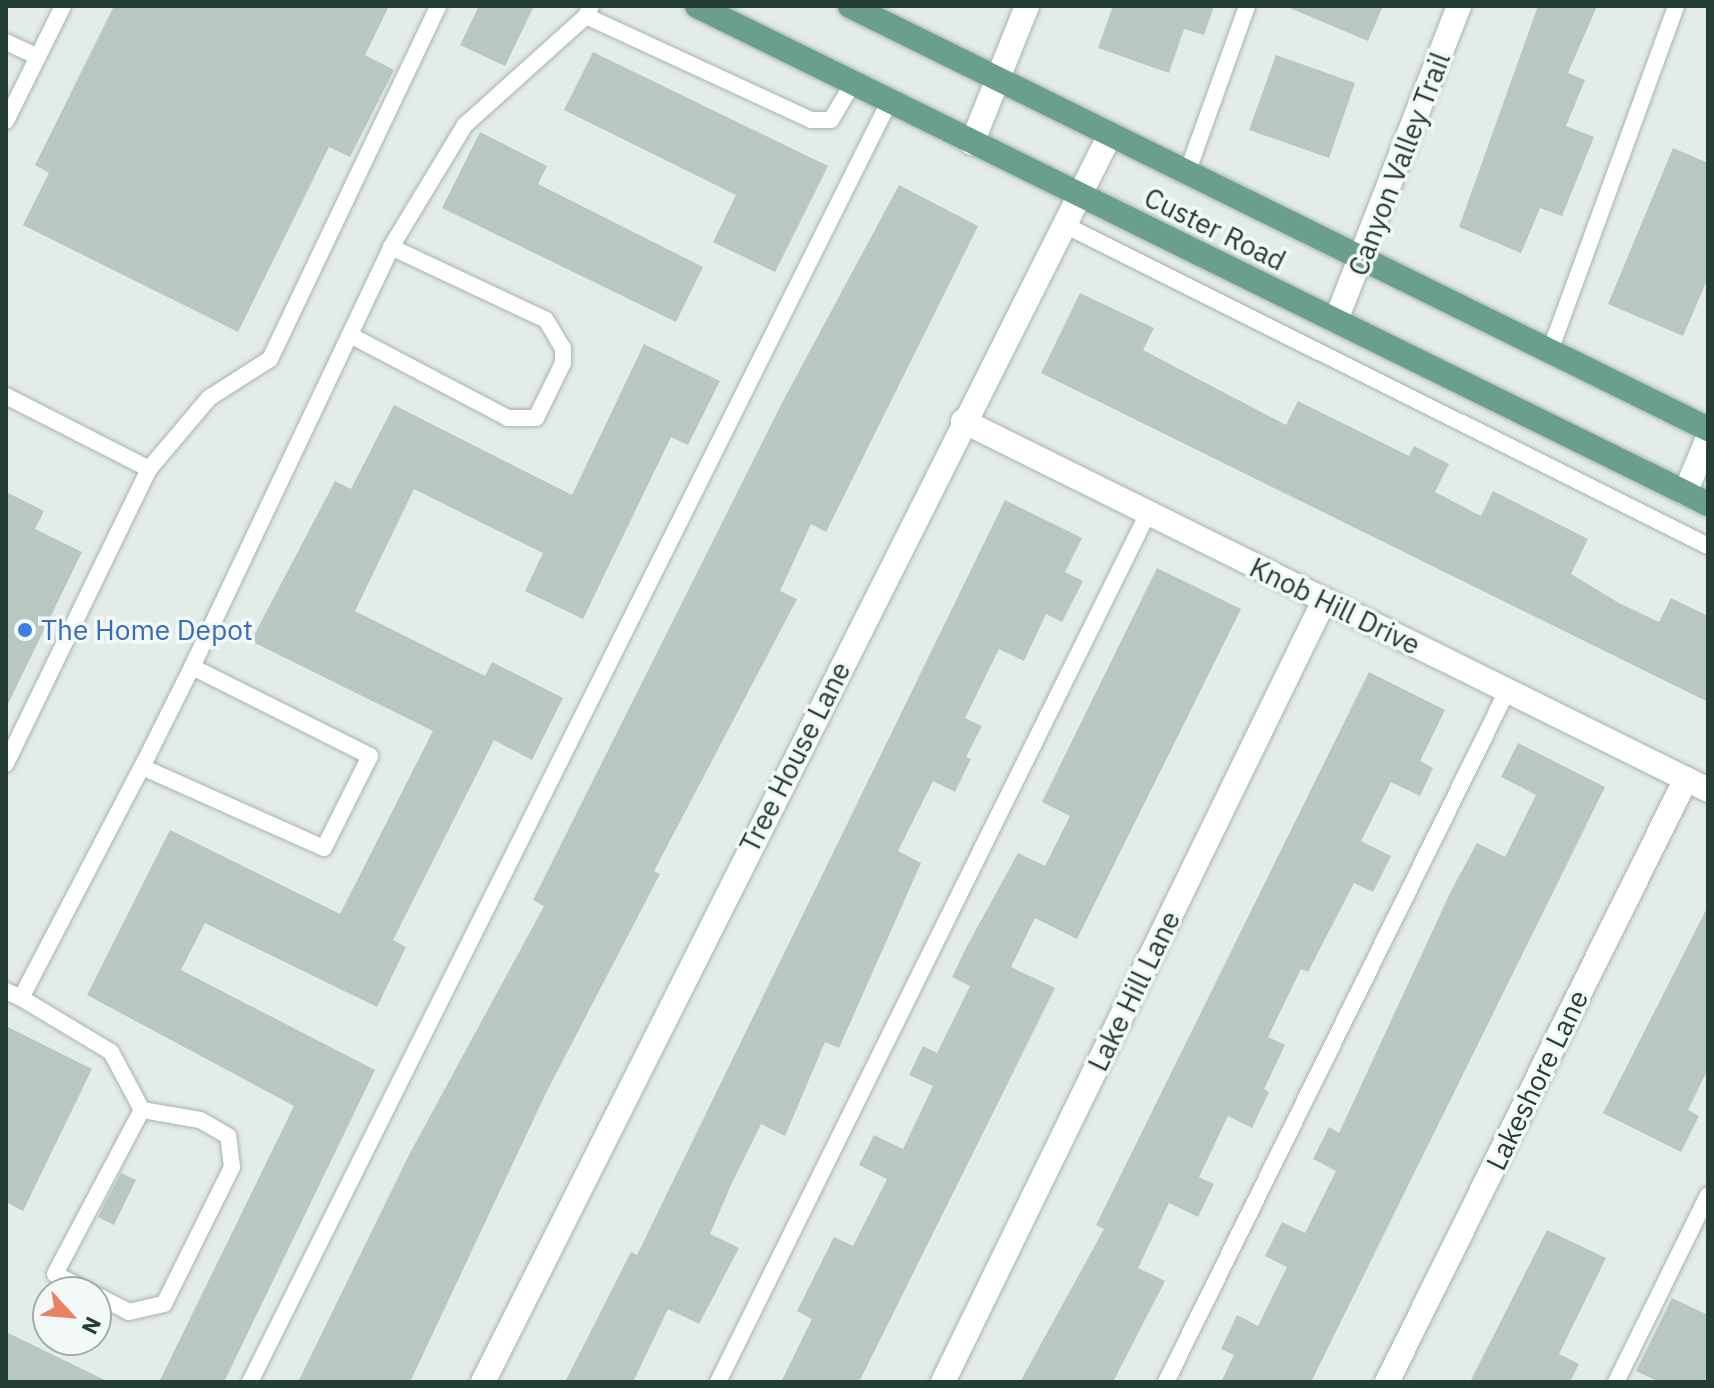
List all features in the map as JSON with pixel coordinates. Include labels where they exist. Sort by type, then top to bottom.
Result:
[{"type":"main road","name":"Custer Road","points":[[697,6],[1708,504]]},
{"type":"main road","name":"Custer Road","points":[[850,6],[1708,429]]},
{"type":"street","points":[[972,143],[1027,6]]},
{"type":"street","name":"Canyon Valley Trail","points":[[1336,320],[1364,260],[1459,6]]},
{"type":"street","name":"Tree House Lane","points":[[483,1382],[963,421],[1082,198],[1110,135]]},
{"type":"street","name":"Knob Hill Drive","points":[[963,421],[1697,784]]},
{"type":"street","points":[[1685,493],[1708,438]]},
{"type":"street","name":"Lake Hill Lane","points":[[943,1382],[1324,601]]},
{"type":"street","name":"Lakeshore Lane","points":[[1387,1382],[1697,784]]},
{"type":"lane","points":[[6,121],[63,6]]},
{"type":"lane","points":[[6,764],[149,469],[209,398],[270,359],[438,6]]},
{"type":"lane","points":[[1187,173],[1247,6]]},
{"type":"lane","points":[[1550,351],[1676,6]]},
{"type":"lane","points":[[142,1110],[111,1052],[13,994],[142,767],[391,247],[465,125],[589,11],[811,120],[831,120],[853,83]]},
{"type":"lane","points":[[6,42],[38,57]]},
{"type":"lane","points":[[250,1382],[889,102]]},
{"type":"lane","points":[[1067,226],[1708,546]]},
{"type":"lane","points":[[350,335],[508,418],[536,418],[563,363],[563,348],[546,320],[391,247]]},
{"type":"lane","points":[[6,396],[149,469]]},
{"type":"lane","points":[[718,1382],[1148,513]]},
{"type":"lane","points":[[142,767],[324,848],[370,756],[192,667]]},
{"type":"lane","points":[[1166,1382],[1507,691]]},
{"type":"lane","points":[[59,1276],[55,1274],[142,1110]]},
{"type":"lane","points":[[112,1303],[129,1312],[164,1304],[232,1167],[228,1136],[200,1120],[142,1110]]},
{"type":"lane","points":[[1616,1382],[1708,1195]]},
{"type":"building","points":[[114,6],[389,6],[365,55],[394,70],[350,157],[329,147],[238,332],[23,225],[49,173],[35,165]]},
{"type":"building","points":[[479,6],[534,6],[505,66],[460,45]]},
{"type":"building","points":[[1113,6],[1214,6],[1204,35],[1184,29],[1169,73],[1098,48]]},
{"type":"building","points":[[1285,6],[1383,6],[1368,41]]},
{"type":"building","points":[[1538,6],[1597,6],[1568,73],[1585,80],[1566,126],[1594,137],[1562,216],[1540,208],[1521,253],[1459,227]]},
{"type":"building","points":[[593,52],[828,166],[775,272],[713,242],[736,195],[564,110]]},
{"type":"building","points":[[1276,55],[1355,83],[1329,158],[1249,130]]},
{"type":"building","points":[[480,132],[547,166],[538,184],[703,267],[676,322],[442,208]]},
{"type":"building","points":[[1673,148],[1708,163],[1708,278],[1683,336],[1608,304]]},
{"type":"building","points":[[899,185],[978,226],[826,532],[811,524],[780,591],[797,599],[654,871],[660,874],[547,1091],[410,1382],[298,1382],[409,1155],[544,906],[533,900],[784,399]]},
{"type":"building","points":[[1080,293],[1154,328],[1143,350],[1286,425],[1298,401],[1409,456],[1414,446],[1449,464],[1435,492],[1481,516],[1493,491],[1588,539],[1571,574],[1619,603],[1659,622],[1671,598],[1708,616],[1708,702],[1041,373]]},
{"type":"building","points":[[644,344],[720,381],[688,445],[671,437],[583,619],[525,591],[543,553],[414,489],[355,611],[485,676],[492,662],[563,698],[532,760],[494,740],[393,940],[406,947],[377,1007],[205,923],[181,970],[375,1070],[224,1382],[159,1382],[294,1106],[87,995],[170,830],[340,914],[433,731],[251,641],[335,481],[351,489],[394,405],[572,495]]},
{"type":"building","name":"The Home Depot","points":[[6,492],[44,511],[35,529],[82,552],[6,708]]},
{"type":"building","points":[[1005,500],[1082,538],[1065,572],[1083,581],[1062,622],[1046,614],[1024,661],[999,649],[965,718],[982,726],[966,757],[971,759],[955,792],[933,781],[898,851],[921,863],[839,1048],[825,1042],[785,1136],[761,1124],[731,1185],[710,1234],[739,1248],[699,1324],[668,1309],[633,1382],[565,1382],[631,1252],[637,1255]]},
{"type":"building","points":[[1157,568],[1241,609],[1077,939],[1035,918],[1011,967],[1055,988],[859,1382],[781,1382],[812,1319],[797,1311],[834,1237],[853,1246],[887,1179],[859,1165],[874,1135],[903,1149],[933,1086],[909,1075],[923,1046],[937,1053],[970,986],[952,977],[967,946],[1018,853],[1045,866],[1070,816],[1042,802]]},
{"type":"building","points":[[1369,672],[1445,710],[1420,761],[1433,768],[1420,796],[1391,782],[1361,841],[1391,856],[1373,892],[1354,883],[1308,972],[1301,969],[1268,1037],[1285,1045],[1264,1089],[1269,1092],[1252,1128],[1228,1116],[1199,1177],[1214,1184],[1198,1217],[1169,1203],[1138,1268],[1165,1281],[1113,1382],[1020,1382],[1104,1229],[1096,1225]]},
{"type":"building","points":[[1518,743],[1605,787],[1311,1382],[1221,1382],[1234,1355],[1221,1349],[1237,1315],[1258,1326],[1287,1267],[1265,1256],[1282,1222],[1305,1233],[1336,1171],[1313,1159],[1329,1127],[1339,1133],[1451,891],[1477,843],[1505,857],[1536,795],[1501,777]]},
{"type":"building","points":[[1708,906],[1708,1069],[1688,1110],[1699,1116],[1681,1152],[1603,1113]]},
{"type":"building","points":[[6,1026],[92,1069],[23,1211],[6,1202]]},
{"type":"building","points":[[121,1173],[136,1180],[114,1225],[98,1217]]},
{"type":"building","points":[[1547,1230],[1606,1258],[1559,1354],[1579,1364],[1570,1382],[1470,1382]]},
{"type":"building","points":[[1672,1298],[1708,1315],[1708,1382],[1659,1382],[1636,1371]]},
{"type":"building","points":[[6,1332],[32,1345],[32,1356],[55,1356],[109,1382],[6,1382]]},
{"type":"place","name":"The Home Depot","points":[[25,630]]}]
